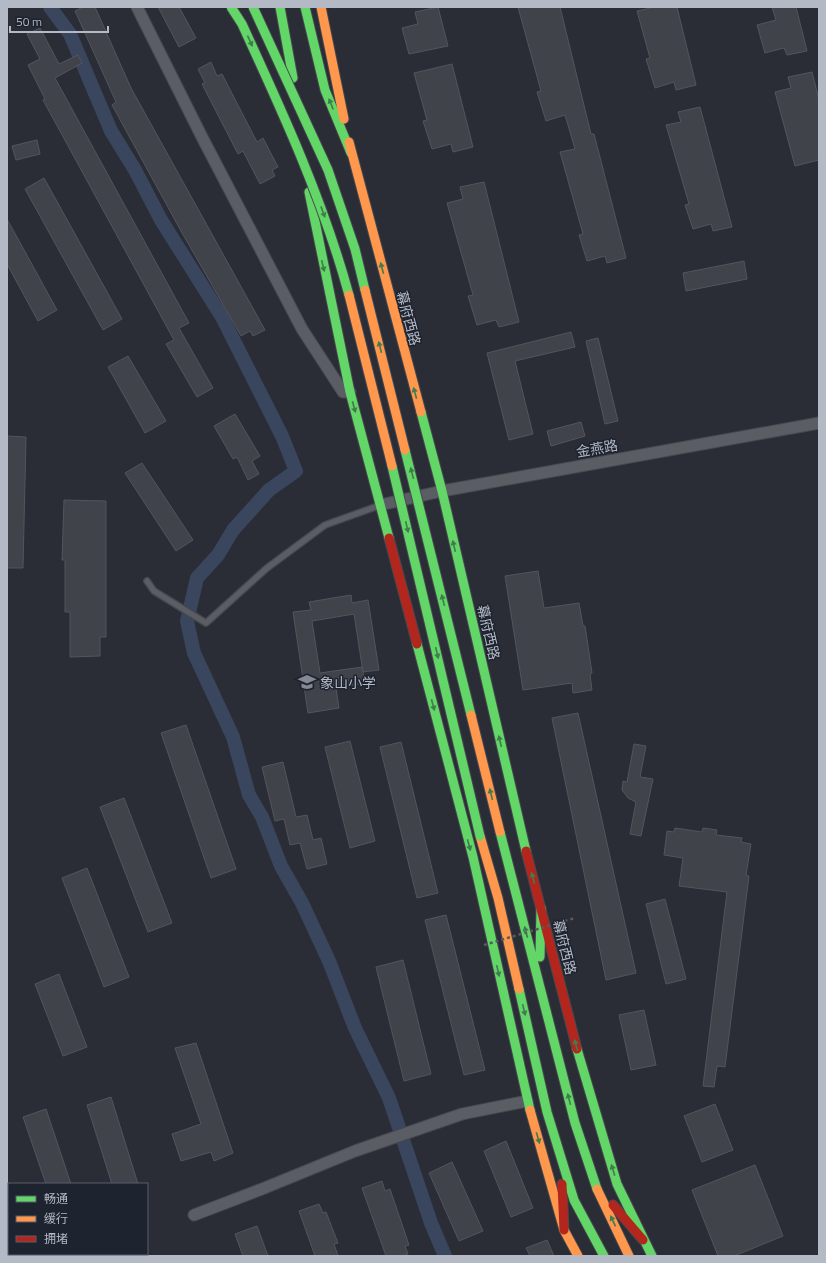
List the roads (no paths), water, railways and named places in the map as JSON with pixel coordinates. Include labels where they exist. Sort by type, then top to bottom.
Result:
[{"type":"main road","points":[[231,7],[242,24],[282,109],[310,175],[338,255],[374,390],[480,836],[498,898],[548,1112],[574,1200],[604,1256]]},
{"type":"main road","points":[[253,7],[259,17],[328,170],[356,249],[500,832],[575,1123],[595,1184],[629,1256]]},
{"type":"main road","points":[[280,7],[292,78],[305,175],[350,392],[474,862],[528,1100],[564,1230],[578,1256]]},
{"type":"main road","points":[[305,7],[325,90],[351,153]]},
{"type":"main road","name":"幕府西路","points":[[322,7],[351,153],[442,491],[541,908],[579,1058],[617,1184],[652,1256]]},
{"type":"main road","points":[[334,318],[354,336],[376,374],[407,499]]},
{"type":"main road","points":[[387,420],[400,428],[410,426],[420,412]]},
{"type":"main road","points":[[403,592],[411,576],[424,567],[437,564],[444,565],[461,573]]},
{"type":"main road","points":[[474,862],[498,898]]},
{"type":"main road","points":[[539,982],[541,908]]},
{"type":"main road","points":[[562,1159],[564,1230]]},
{"type":"main road","points":[[595,1184],[643,1240]]},
{"type":"street","points":[[137,7],[203,139],[302,329],[342,392],[350,392]]},
{"type":"street","name":"金燕路","points":[[380,505],[442,491],[819,423]]},
{"type":"street","points":[[194,1214],[375,1144],[462,1114],[528,1100]]},
{"type":"lane","points":[[146,581],[154,591],[171,600],[206,623],[267,568],[325,525],[380,505]]},
{"type":"waterway","points":[[50,7],[70,34],[111,131],[135,170],[161,220],[222,317],[282,436],[296,471],[269,490],[233,530],[218,555],[197,578],[187,621],[194,653],[233,737],[249,795],[262,817],[281,866],[302,903],[329,961],[355,1028],[389,1098],[431,1223],[445,1256]]},
{"type":"place","name":"象山小学","points":[[307,682]]}]
